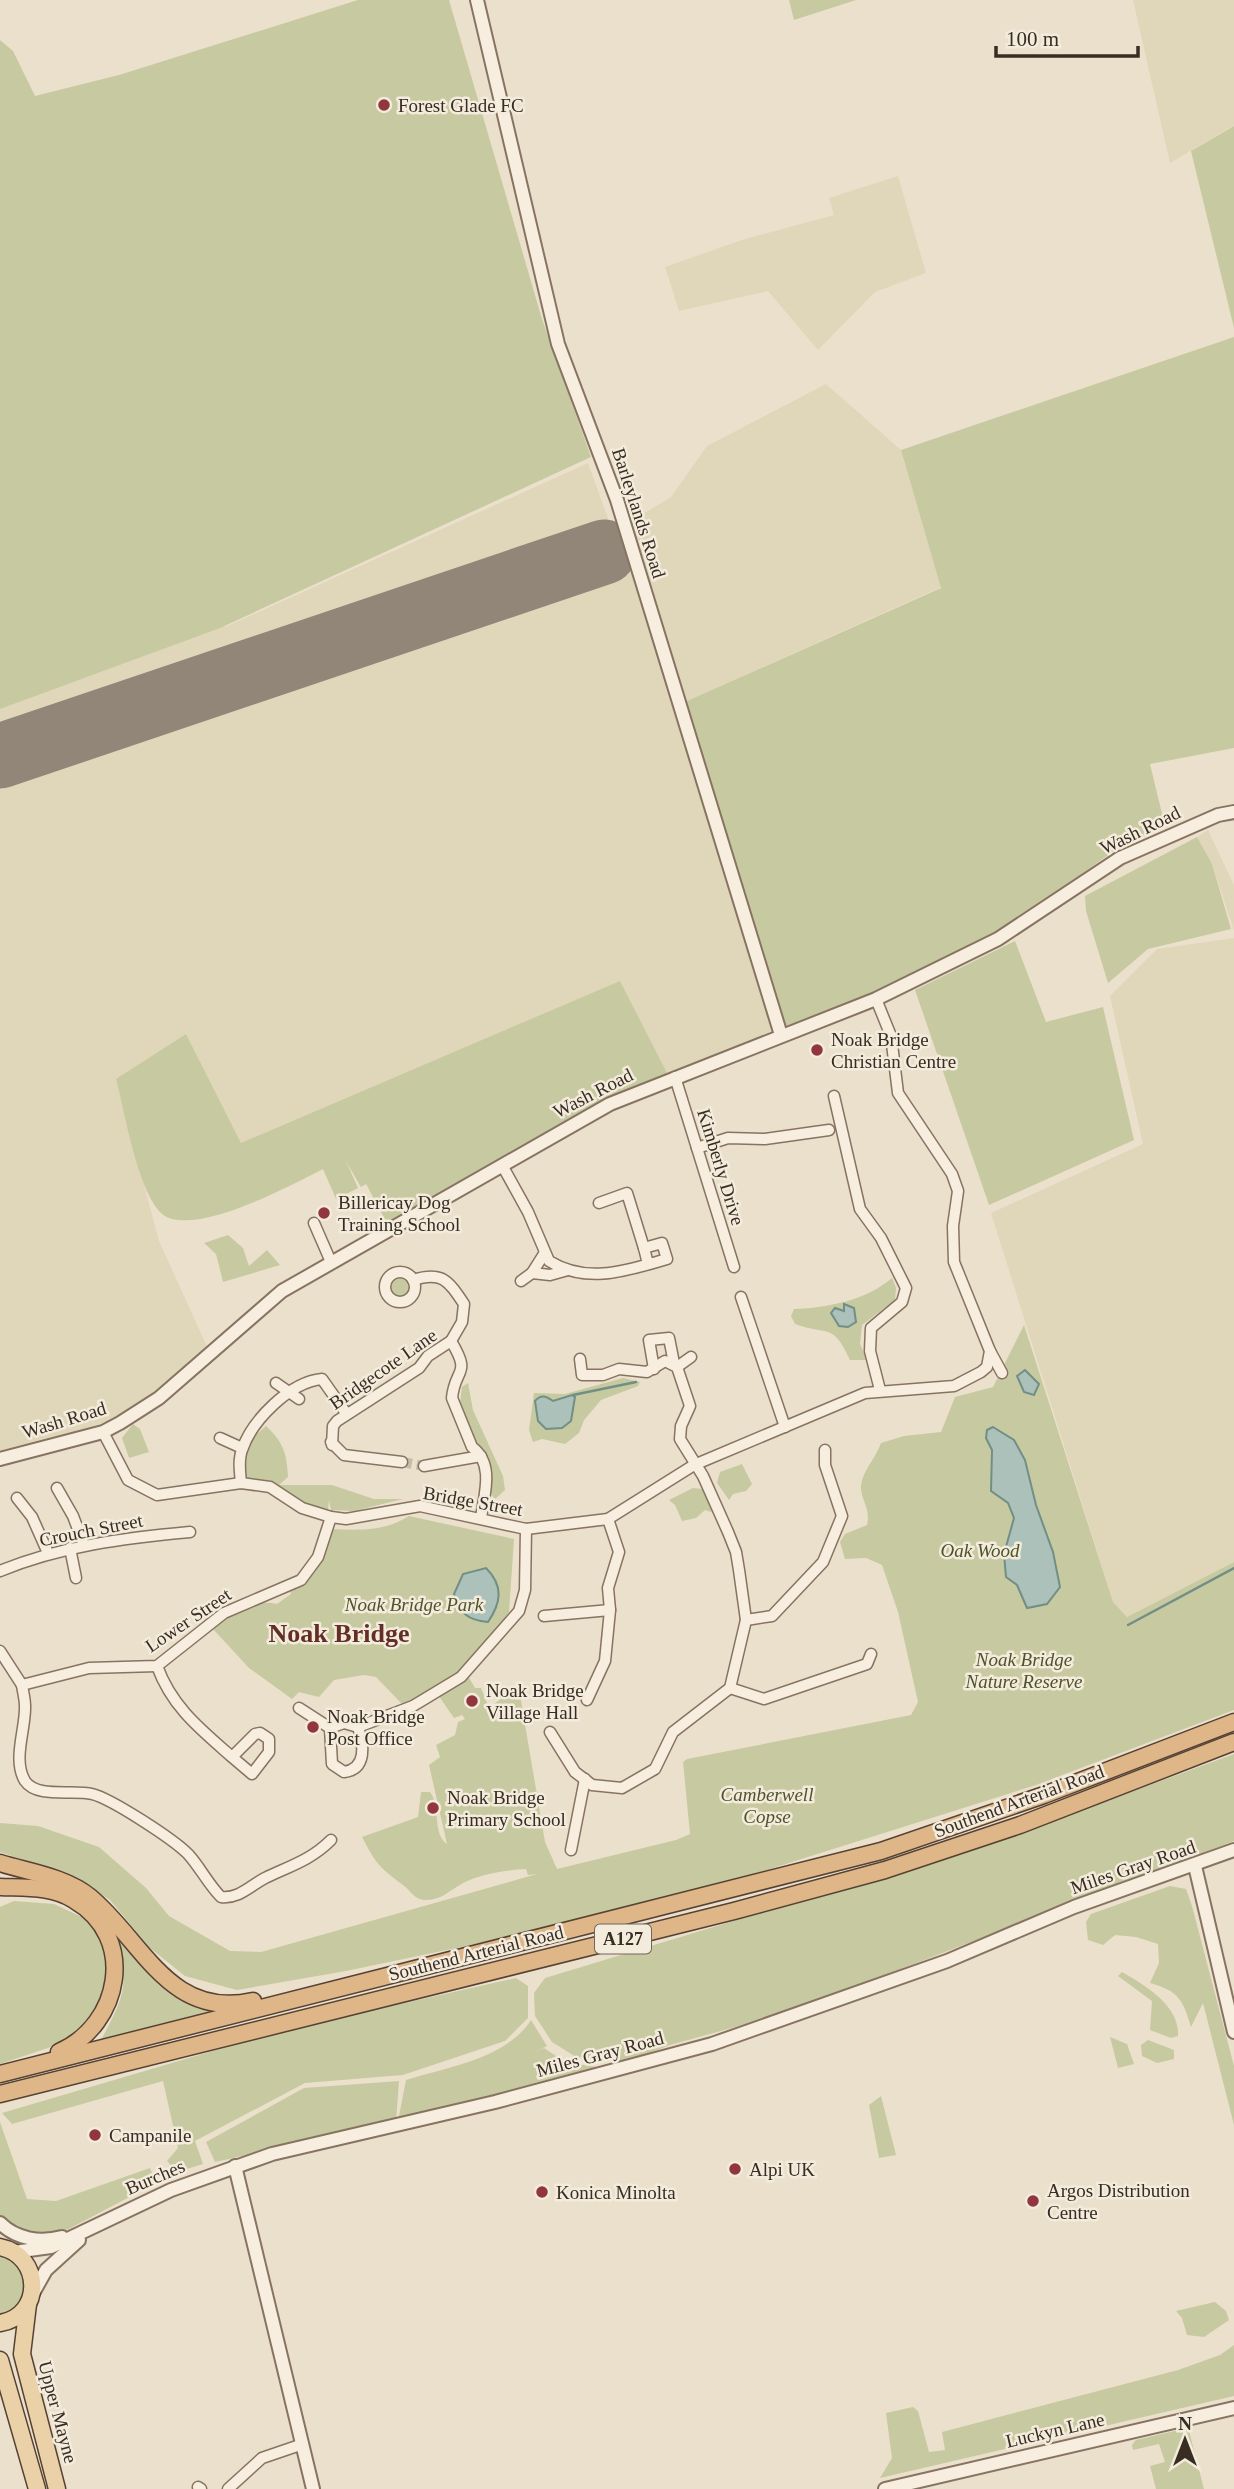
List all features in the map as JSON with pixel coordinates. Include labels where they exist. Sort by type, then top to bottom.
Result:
[{"type":"highway","name":"Southend Arterial Road","points":[[0,2073],[425,1968],[805,1871],[934,1835],[1234,1722]]},
{"type":"highway","name":"Southend Arterial Road","points":[[0,2094],[734,1911],[885,1870],[1020,1825],[1234,1742]]},
{"type":"highway","points":[[0,1863],[78,1889],[99,1906],[163,1977],[191,1996],[208,2002],[242,2003],[329,1983],[425,1968]]},
{"type":"highway","name":"A127","points":[[0,1887],[60,1893],[77,1901],[91,1914],[109,1944],[114,1967],[111,1996],[100,2021],[76,2044],[0,2073]]},
{"type":"highway","points":[[0,1896],[28,1894],[54,1897],[73,1903],[91,1914]]},
{"type":"main road","name":"Upper Mayne","points":[[5,2248],[25,2261],[32,2274],[22,2354],[57,2489]]},
{"type":"main road","points":[[0,2323],[15,2318],[30,2300]]},
{"type":"main road","points":[[0,2360],[37,2489]]},
{"type":"street","name":"Barleylands Road","points":[[477,0],[558,344],[617,500],[781,1035]]},
{"type":"street","name":"Wash Road","points":[[0,1459],[103,1432],[159,1398],[253,1314],[293,1284],[610,1104],[876,999],[998,939],[1120,858],[1217,816],[1234,812]]},
{"type":"street","points":[[876,999],[891,1036],[898,1093],[952,1174],[958,1191],[953,1226],[954,1262],[1002,1373]]},
{"type":"street","name":"Kimberly Drive","points":[[675,1077],[734,1267]]},
{"type":"street","points":[[834,1096],[860,1209],[881,1238],[905,1288],[902,1302],[871,1328],[870,1352],[880,1390]]},
{"type":"street","points":[[697,1148],[749,1134],[765,1139],[829,1130]]},
{"type":"street","points":[[502,1165],[528,1212],[544,1254],[557,1266],[609,1275],[667,1259],[662,1243],[644,1248]]},
{"type":"street","points":[[598,1203],[627,1193],[648,1264]]},
{"type":"street","points":[[314,1223],[331,1262]]},
{"type":"street","points":[[520,1281],[532,1273],[544,1254]]},
{"type":"street","points":[[532,1273],[550,1275],[572,1269]]},
{"type":"street","points":[[413,1280],[433,1275],[441,1277],[464,1304],[462,1322],[451,1341]]},
{"type":"street","points":[[741,1297],[785,1427]]},
{"type":"street","points":[[550,1732],[575,1772],[584,1779],[592,1785],[622,1788],[655,1769],[673,1732],[730,1688],[746,1620],[736,1552],[703,1476],[680,1439],[681,1426],[690,1406],[669,1338],[649,1340],[654,1369]]},
{"type":"street","name":"Bridgecote Lane","points":[[402,1462],[344,1455],[331,1444],[333,1426],[346,1413],[419,1368],[428,1356],[451,1341],[463,1370],[452,1398],[472,1447],[481,1456],[487,1478],[481,1518]]},
{"type":"street","name":"Bridge Street","points":[[103,1432],[128,1480],[157,1495],[241,1483],[270,1487],[314,1514],[331,1517],[346,1519],[420,1506],[526,1529],[608,1519],[694,1465],[865,1393],[954,1386],[987,1367],[989,1346]]},
{"type":"street","points":[[580,1359],[582,1375],[603,1375],[619,1369],[654,1369],[665,1361],[676,1365],[691,1357]]},
{"type":"street","points":[[241,1483],[242,1448],[251,1432],[289,1393],[307,1381],[322,1378],[346,1413]]},
{"type":"street","points":[[276,1383],[299,1399]]},
{"type":"street","points":[[220,1438],[242,1448]]},
{"type":"street","points":[[746,1620],[772,1616],[823,1562],[842,1516],[825,1465],[825,1450]]},
{"type":"street","points":[[424,1465],[481,1456]]},
{"type":"street","points":[[57,1489],[70,1508],[84,1545]]},
{"type":"street","points":[[17,1498],[32,1517],[48,1553]]},
{"type":"street","name":"Lower Street","points":[[22,1685],[89,1668],[157,1666],[236,1606],[266,1597],[301,1580],[318,1557],[331,1517]]},
{"type":"street","points":[[587,1700],[605,1661],[610,1610],[608,1588],[619,1552],[608,1519]]},
{"type":"street","points":[[330,1728],[344,1723],[358,1727],[413,1706],[461,1677],[519,1611],[525,1590],[526,1529]]},
{"type":"street","name":"Crouch Street","points":[[0,1572],[48,1553],[84,1545],[190,1532]]},
{"type":"street","points":[[70,1548],[76,1578]]},
{"type":"street","points":[[544,1616],[610,1610]]},
{"type":"street","points":[[0,1651],[22,1685],[25,1706],[22,1764],[28,1784],[38,1790],[92,1794],[105,1799],[174,1842],[189,1855],[221,1897],[237,1896],[265,1878],[301,1864],[331,1840]]},
{"type":"street","points":[[730,1688],[764,1699],[867,1664],[871,1654]]},
{"type":"street","points":[[157,1666],[173,1701],[186,1717],[232,1757]]},
{"type":"street","points":[[299,1708],[330,1728]]},
{"type":"street","points":[[330,1728],[332,1764],[344,1772],[359,1766],[362,1756],[358,1727]]},
{"type":"street","points":[[571,1850],[584,1779]]},
{"type":"street","name":"Miles Gray Road","points":[[235,2166],[272,2154],[495,2102],[712,2043],[947,1961],[1074,1907],[1234,1850]]},
{"type":"street","points":[[1195,1866],[1234,2032]]},
{"type":"street","points":[[235,2166],[313,2489]]},
{"type":"street","name":"Burches","points":[[5,2248],[51,2247],[171,2190],[235,2166]]},
{"type":"street","points":[[0,2223],[15,2234],[34,2240],[54,2239],[92,2228]]},
{"type":"street","name":"Burches","points":[[30,2300],[47,2270],[92,2228]]},
{"type":"street","name":"Luckyn Lane","points":[[885,2489],[1234,2408]]},
{"type":"street","points":[[228,2489],[262,2458],[303,2444]]},
{"type":"shaded area","points":[[1133,0],[1234,0],[1234,125],[1170,163]]},
{"type":"shaded area","points":[[898,176],[926,273],[875,292],[818,350],[768,291],[679,311],[665,267],[742,240],[834,215],[829,198]]},
{"type":"shaded area","points":[[98,303],[225,627],[588,463],[613,532],[671,497],[707,446],[826,384],[901,450],[941,587],[678,705],[781,1035],[633,1093],[416,1157],[361,1187],[344,1159],[260,1200],[241,1143],[186,1034],[116,1080],[159,1241],[210,1353],[140,1408],[86,1429],[0,1452],[0,346]]},
{"type":"shaded area","points":[[1208,830],[1234,885],[1234,931],[1212,864],[1197,837]]},
{"type":"shaded area","points":[[1234,938],[1234,1562],[1127,1617],[1113,1602],[991,1213],[1143,1144],[1110,996],[1157,949]]},
{"type":"green space","points":[[358,0],[449,0],[542,319],[591,457],[220,628],[0,709],[0,40],[13,51],[35,96],[119,75]]},
{"type":"green space","points":[[789,0],[856,0],[794,20]]},
{"type":"green space","points":[[1234,126],[1234,328],[1191,151]]},
{"type":"green space","points":[[1234,337],[1234,748],[1150,764],[1165,826],[1115,850],[1002,931],[820,1021],[781,1035],[678,705],[941,588],[901,450]]},
{"type":"green space","points":[[1197,837],[1212,864],[1231,929],[1148,949],[1108,983],[1086,911],[1085,896]]},
{"type":"green space","points":[[1015,941],[1046,1022],[1103,1007],[1134,1140],[989,1205],[915,990]]},
{"type":"green space","points":[[620,981],[668,1075],[389,1227],[366,1184],[361,1187],[345,1159],[358,1188],[336,1199],[323,1169],[240,1208],[192,1220],[173,1219],[159,1211],[144,1185],[116,1079],[186,1034],[241,1143]]},
{"type":"green space","points":[[228,1235],[243,1248],[249,1266],[267,1250],[280,1265],[223,1282],[216,1254],[204,1243]]},
{"type":"green space","points":[[400,1272],[410,1277],[415,1287],[410,1297],[400,1302],[390,1297],[385,1287],[390,1277]]},
{"type":"green space","points":[[892,1278],[896,1288],[895,1300],[862,1325],[860,1344],[867,1360],[850,1360],[834,1335],[795,1324],[791,1316],[794,1309],[833,1305],[859,1297]]},
{"type":"green space","name":"Noak Bridge Nature Reserve","points":[[1024,1325],[1113,1602],[1127,1617],[1234,1562],[1234,1710],[1036,1785],[735,1880],[466,1946],[237,1990],[185,1976],[150,1948],[110,1900],[78,1879],[0,1852],[0,1823],[38,1826],[99,1847],[146,1888],[169,1916],[230,1951],[261,1952],[537,1874],[528,1875],[526,1869],[494,1873],[463,1883],[435,1899],[424,1900],[415,1896],[379,1864],[362,1837],[418,1817],[421,1792],[430,1792],[440,1834],[447,1844],[429,1765],[440,1757],[436,1745],[455,1735],[458,1722],[465,1719],[462,1715],[454,1718],[436,1692],[403,1705],[376,1677],[364,1675],[334,1680],[319,1697],[299,1692],[292,1699],[249,1668],[213,1629],[242,1608],[259,1603],[277,1604],[291,1594],[289,1589],[306,1581],[317,1566],[330,1529],[361,1530],[381,1527],[409,1516],[514,1539],[509,1612],[474,1661],[477,1668],[468,1676],[475,1688],[481,1688],[489,1708],[511,1691],[519,1689],[545,1842],[557,1869],[676,1840],[690,1834],[683,1762],[687,1759],[911,1715],[918,1702],[898,1612],[882,1565],[866,1558],[845,1559],[840,1542],[845,1534],[867,1525],[868,1513],[861,1485],[881,1443],[904,1436],[941,1432],[955,1397],[993,1387]]},
{"type":"green space","points":[[623,1378],[640,1382],[638,1386],[601,1400],[584,1420],[579,1433],[565,1444],[542,1439],[533,1442],[529,1430],[534,1393],[565,1394]]},
{"type":"green space","points":[[468,1383],[473,1410],[503,1476],[505,1490],[494,1500],[460,1403],[462,1387]]},
{"type":"green space","points":[[133,1424],[140,1429],[149,1452],[129,1458],[122,1438]]},
{"type":"green space","points":[[266,1426],[280,1443],[287,1461],[288,1477],[279,1485],[332,1485],[374,1499],[403,1499],[354,1511],[331,1510],[329,1500],[328,1510],[303,1503],[289,1492],[245,1482],[246,1444]]},
{"type":"green space","points":[[742,1464],[752,1484],[746,1491],[733,1494],[729,1500],[717,1483],[720,1472]]},
{"type":"green space","points":[[693,1488],[702,1489],[713,1509],[711,1512],[705,1510],[696,1518],[682,1521],[675,1505],[669,1500]]},
{"type":"green space","points":[[1234,1754],[1234,1841],[786,2013],[670,2045],[629,2061],[576,2057],[552,2042],[535,2016],[534,1993],[545,1978],[998,1841]]},
{"type":"green space","points":[[1170,1886],[1186,1889],[1192,1906],[1234,2066],[1234,2125],[1203,2003],[1191,2027],[1178,1997],[1167,1989],[1150,1983],[1159,1963],[1158,1944],[1136,1937],[1115,1935],[1103,1945],[1088,1940],[1086,1922],[1091,1914]]},
{"type":"green space","points":[[14,1901],[54,1904],[86,1919],[106,1945],[109,1993],[78,2038],[0,2064],[0,1907]]},
{"type":"green space","points":[[115,1934],[155,1979],[224,2018],[100,2042],[115,2013],[122,1990],[122,1967]]},
{"type":"green space","points":[[1122,1972],[1150,1990],[1167,2006],[1177,2025],[1178,2036],[1171,2038],[1150,2030],[1152,2001],[1118,1976]]},
{"type":"green space","points":[[516,1978],[528,1986],[528,2018],[505,2041],[403,2075],[305,2083],[195,2141],[203,2164],[177,2172],[167,2161],[178,2148],[163,2081],[12,2124],[2,2113],[281,2031]]},
{"type":"green space","points":[[531,2020],[547,2046],[531,2054],[544,2048],[565,2062],[609,2069],[402,2118],[399,2116],[406,2080],[491,2053],[507,2044]]},
{"type":"green space","points":[[1110,2037],[1127,2044],[1134,2064],[1118,2068]]},
{"type":"green space","points":[[1148,2040],[1174,2050],[1174,2059],[1157,2063],[1142,2056],[1141,2045]]},
{"type":"green space","points":[[399,2081],[396,2122],[215,2162],[206,2142],[304,2088]]},
{"type":"green space","points":[[881,2096],[896,2155],[879,2158],[869,2105]]},
{"type":"green space","points":[[0,2122],[27,2199],[56,2201],[150,2168],[156,2183],[61,2233],[29,2234],[0,2216]]},
{"type":"green space","points":[[0,2255],[18,2268],[25,2286],[19,2304],[0,2317]]},
{"type":"green space","points":[[1215,2302],[1226,2311],[1229,2320],[1204,2337],[1187,2335],[1182,2318],[1176,2311]]},
{"type":"green space","points":[[1234,2345],[1234,2396],[880,2478],[892,2458],[886,2413],[913,2407],[918,2411],[929,2452],[945,2450],[942,2432],[1178,2370],[1220,2355]]},
{"type":"green space","points":[[1183,2429],[1189,2431],[1204,2489],[1156,2489],[1150,2466],[1165,2462],[1159,2444],[1133,2450],[1132,2445],[1136,2440]]},
{"type":"water","points":[[844,1304],[854,1308],[856,1322],[848,1327],[839,1326],[831,1313],[835,1308],[844,1311]]},
{"type":"water","points":[[1025,1370],[1039,1384],[1034,1395],[1024,1392],[1017,1376]]},
{"type":"water","points":[[572,1395],[575,1397],[571,1421],[562,1428],[546,1429],[538,1421],[537,1399],[546,1397],[553,1401]]},
{"type":"water","points":[[993,1427],[1014,1440],[1025,1460],[1036,1505],[1053,1552],[1060,1587],[1047,1604],[1027,1608],[1017,1585],[1006,1577],[1004,1554],[1014,1518],[1008,1503],[991,1491],[992,1450],[986,1438],[987,1430]]},
{"type":"water","points":[[486,1568],[496,1581],[499,1595],[496,1608],[488,1622],[466,1615],[459,1607],[454,1594],[463,1574]]},
{"type":"waterway","points":[[573,1395],[636,1382]]},
{"type":"waterway","points":[[1128,1625],[1234,1568]]},
{"type":"runway","points":[[0,756],[604,552]]},
{"type":"tunnel","points":[[402,1462],[424,1466]]},
{"type":"place","name":"Forest Glade FC","points":[[384,105]]},
{"type":"place","name":"Noak Bridge Christian Centre","points":[[817,1050]]},
{"type":"place","name":"Billericay Dog Training School","points":[[324,1213]]},
{"type":"place","name":"Noak Bridge Village Hall","points":[[472,1701]]},
{"type":"place","name":"Noak Bridge Post Office","points":[[313,1727]]},
{"type":"place","name":"Noak Bridge Primary School","points":[[433,1808]]},
{"type":"place","name":"Campanile","points":[[95,2135]]},
{"type":"place","name":"Alpi UK","points":[[735,2169]]},
{"type":"place","name":"Konica Minolta","points":[[542,2192]]},
{"type":"place","name":"Argos Distribution Centre","points":[[1033,2201]]},
{"type":"district","name":"Noak Bridge","points":[[339,1633]]},
{"type":"park label","name":"Oak Wood","points":[[980,1550]]},
{"type":"park label","name":"Noak Bridge Park","points":[[414,1604]]},
{"type":"park label","name":"Camberwell Copse","points":[[767,1805]]}]
